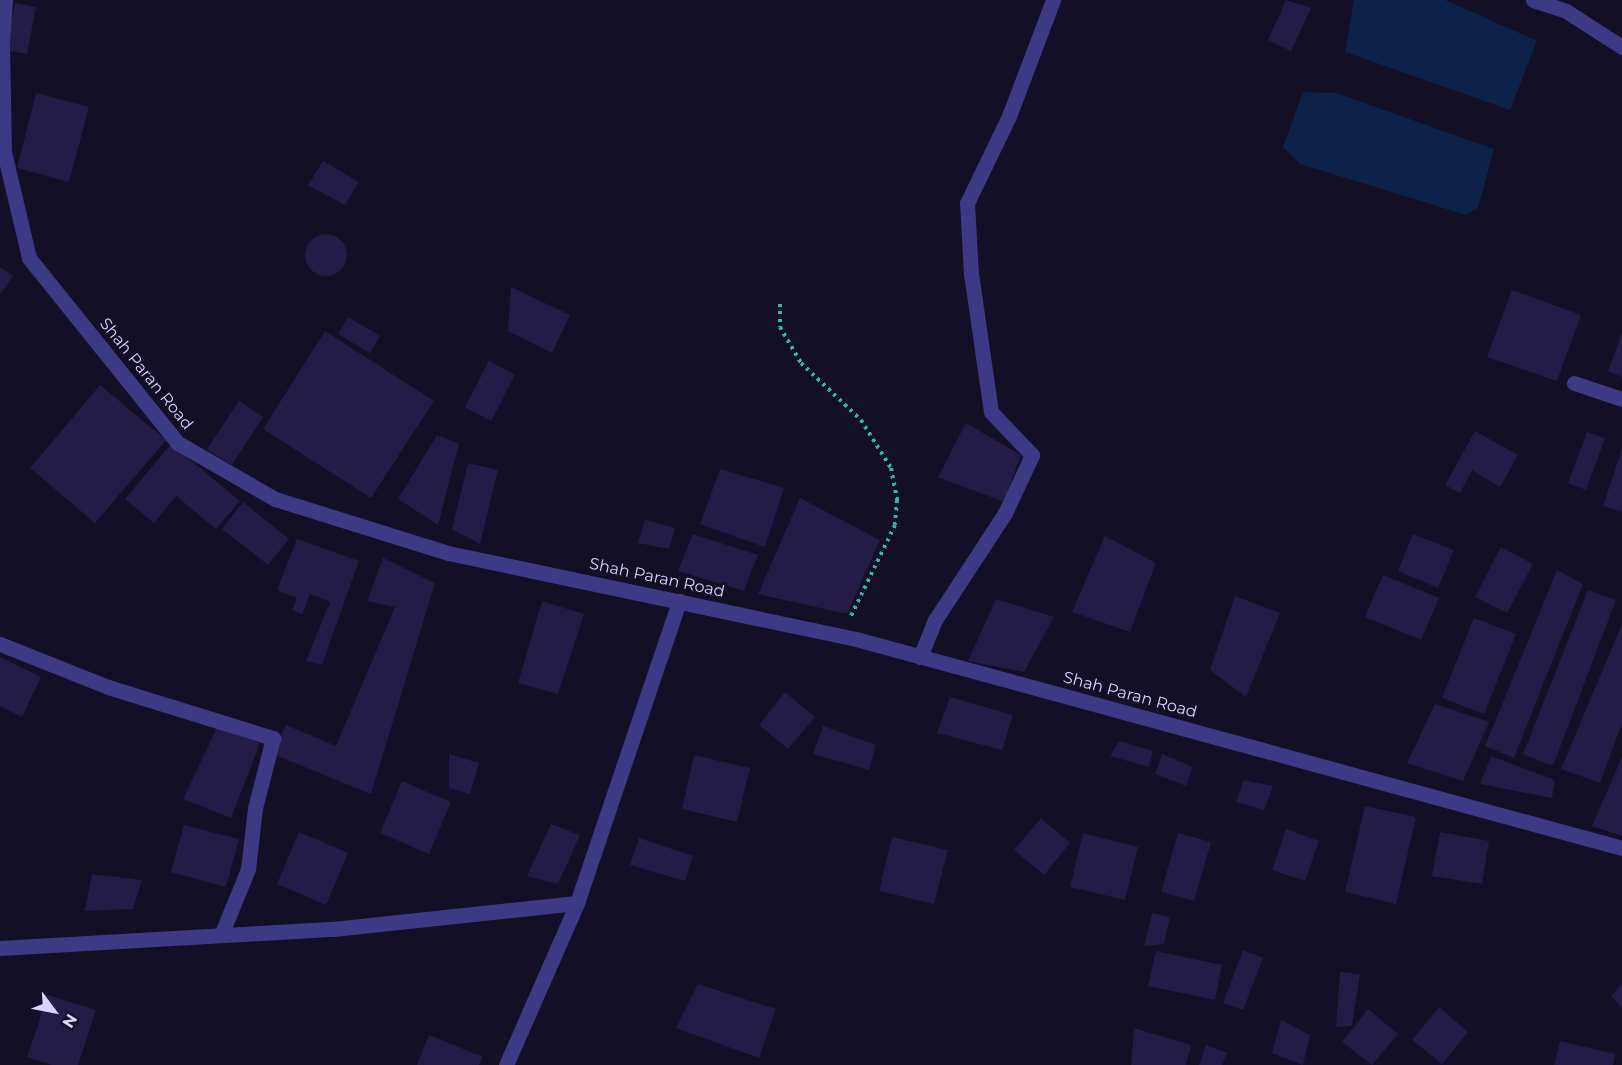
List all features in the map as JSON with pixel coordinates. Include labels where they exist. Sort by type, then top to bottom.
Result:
[{"type":"street","name":"Shah Paran Road","points":[[5,0],[2,42],[4,152],[29,258],[178,443],[275,499],[448,553],[842,636],[1622,848]]},
{"type":"street","points":[[920,657],[935,620],[1005,513],[1032,455],[991,412],[972,274],[967,203],[1009,116],[1053,0]]},
{"type":"street","points":[[1533,0],[1566,11],[1622,47]]},
{"type":"street","points":[[1574,383],[1622,399]]},
{"type":"street","points":[[506,1065],[577,903],[679,601]]},
{"type":"street","points":[[0,644],[108,687],[273,738],[255,808],[248,868],[221,935]]},
{"type":"street","points":[[0,948],[333,929],[577,903]]},
{"type":"path","points":[[780,304],[780,327],[791,349],[814,379],[861,420],[876,441],[891,468],[897,500],[895,525],[842,636]]},
{"type":"water","points":[[1354,0],[1445,0],[1537,41],[1510,110],[1345,52]]},
{"type":"water","points":[[1303,92],[1336,93],[1494,149],[1478,208],[1466,215],[1300,164],[1283,147]]},
{"type":"building","points":[[1286,0],[1311,8],[1291,51],[1268,40]]},
{"type":"building","points":[[15,3],[36,7],[27,54],[6,50]]},
{"type":"building","points":[[36,93],[89,107],[69,182],[17,168]]},
{"type":"building","points":[[323,161],[359,182],[345,205],[308,185]]},
{"type":"building","points":[[326,234],[334,235],[341,240],[346,247],[346,263],[341,270],[334,275],[326,276],[318,275],[311,270],[306,263],[305,255],[306,247],[311,240],[318,235]]},
{"type":"building","points":[[0,267],[13,276],[0,295]]},
{"type":"building","points":[[511,287],[570,315],[552,353],[508,331]]},
{"type":"building","points":[[1512,290],[1581,315],[1557,381],[1487,357]]},
{"type":"building","points":[[348,317],[380,336],[370,353],[338,334]]},
{"type":"building","points":[[325,331],[434,401],[371,498],[263,429]]},
{"type":"building","points":[[1622,333],[1622,377],[1608,371]]},
{"type":"building","points":[[489,361],[515,375],[491,421],[465,407]]},
{"type":"building","points":[[100,385],[166,440],[95,523],[30,468]]},
{"type":"building","points":[[239,401],[263,417],[232,465],[207,449]]},
{"type":"building","points":[[966,423],[1021,455],[1004,502],[938,477]]},
{"type":"building","points":[[1475,431],[1518,455],[1500,487],[1472,470],[1460,493],[1445,485]]},
{"type":"building","points":[[1587,432],[1605,438],[1586,490],[1568,483]]},
{"type":"building","points":[[437,435],[459,444],[438,525],[398,499]]},
{"type":"building","points":[[171,444],[240,501],[216,529],[176,496],[154,523],[125,499]]},
{"type":"building","points":[[1622,449],[1622,512],[1603,506]]},
{"type":"building","points":[[468,463],[498,470],[480,544],[452,529]]},
{"type":"building","points":[[720,469],[784,488],[765,547],[700,524]]},
{"type":"building","points":[[800,498],[880,540],[847,614],[758,594]]},
{"type":"building","points":[[243,502],[289,539],[268,565],[222,529]]},
{"type":"building","points":[[645,520],[675,528],[669,549],[638,543]]},
{"type":"building","points":[[693,534],[758,555],[744,591],[678,571]]},
{"type":"building","points":[[1413,534],[1454,550],[1438,588],[1398,571]]},
{"type":"building","points":[[1105,536],[1156,563],[1130,632],[1072,612]]},
{"type":"building","points":[[297,539],[359,561],[322,665],[306,661],[330,602],[310,594],[302,614],[292,610],[297,598],[277,590]]},
{"type":"building","points":[[1501,547],[1533,564],[1507,613],[1475,597]]},
{"type":"building","points":[[383,558],[435,583],[371,794],[273,754],[286,725],[336,746],[395,607],[367,601]]},
{"type":"building","points":[[1557,570],[1583,584],[1514,758],[1485,746]]},
{"type":"building","points":[[1383,575],[1439,598],[1421,640],[1365,617]]},
{"type":"building","points":[[1588,590],[1616,600],[1553,766],[1523,754]]},
{"type":"building","points":[[1235,596],[1280,613],[1246,697],[1210,670]]},
{"type":"building","points":[[996,599],[1054,617],[1024,672],[968,661]]},
{"type":"building","points":[[542,601],[584,614],[558,694],[518,683]]},
{"type":"building","points":[[1474,618],[1516,634],[1484,714],[1442,698]]},
{"type":"building","points":[[1622,624],[1622,723],[1600,783],[1561,769]]},
{"type":"building","points":[[0,657],[41,677],[22,717],[0,706]]},
{"type":"building","points":[[785,692],[815,717],[788,749],[759,725]]},
{"type":"building","points":[[950,697],[1013,715],[1002,750],[937,733]]},
{"type":"building","points":[[1435,704],[1489,722],[1463,781],[1407,763]]},
{"type":"building","points":[[823,726],[876,745],[869,770],[813,754]]},
{"type":"building","points":[[217,728],[260,743],[231,818],[183,799]]},
{"type":"building","points":[[1119,741],[1153,751],[1149,767],[1110,756]]},
{"type":"building","points":[[449,754],[479,763],[470,794],[449,788]]},
{"type":"building","points":[[1162,754],[1193,767],[1186,786],[1155,774]]},
{"type":"building","points":[[694,755],[750,768],[737,822],[682,809]]},
{"type":"building","points":[[1491,756],[1555,780],[1552,798],[1480,784]]},
{"type":"building","points":[[1622,757],[1622,836],[1592,826]]},
{"type":"building","points":[[1244,780],[1273,786],[1264,810],[1236,802]]},
{"type":"building","points":[[402,781],[451,802],[429,854],[380,833]]},
{"type":"building","points":[[1365,806],[1416,817],[1396,904],[1345,892]]},
{"type":"building","points":[[1041,818],[1070,843],[1044,875],[1014,850]]},
{"type":"building","points":[[551,824],[580,835],[558,884],[527,876]]},
{"type":"building","points":[[184,825],[239,839],[226,887],[171,872]]},
{"type":"building","points":[[1286,829],[1319,841],[1305,881],[1272,870]]},
{"type":"building","points":[[299,832],[348,853],[326,905],[277,884]]},
{"type":"building","points":[[1440,832],[1489,841],[1482,884],[1432,876]]},
{"type":"building","points":[[1083,833],[1138,847],[1125,900],[1070,887]]},
{"type":"building","points":[[1178,833],[1211,842],[1194,901],[1161,892]]},
{"type":"building","points":[[892,837],[948,850],[934,904],[879,891]]},
{"type":"building","points":[[639,838],[693,856],[685,881],[630,865]]},
{"type":"building","points":[[92,874],[142,880],[133,909],[85,911]]},
{"type":"building","points":[[1152,913],[1170,917],[1164,944],[1144,946]]},
{"type":"building","points":[[1243,950],[1263,958],[1243,1010],[1223,1003]]},
{"type":"building","points":[[1156,951],[1222,965],[1215,1000],[1148,986]]},
{"type":"building","points":[[1340,972],[1360,974],[1352,1026],[1336,1027]]},
{"type":"building","points":[[1622,983],[1622,1008],[1611,996]]},
{"type":"building","points":[[698,984],[776,1009],[759,1058],[676,1028]]},
{"type":"building","points":[[48,995],[96,1010],[78,1065],[52,1065],[27,1057]]},
{"type":"building","points":[[1439,1007],[1468,1032],[1442,1064],[1412,1040]]},
{"type":"building","points":[[1368,1009],[1398,1034],[1372,1065],[1342,1042]]},
{"type":"building","points":[[1281,1020],[1310,1035],[1303,1065],[1272,1053]]},
{"type":"building","points":[[1134,1028],[1191,1045],[1186,1065],[1131,1065]]},
{"type":"building","points":[[429,1035],[483,1057],[479,1065],[417,1065]]},
{"type":"building","points":[[1560,1041],[1615,1054],[1613,1065],[1554,1065]]},
{"type":"building","points":[[1206,1045],[1227,1053],[1222,1065],[1199,1065]]}]
